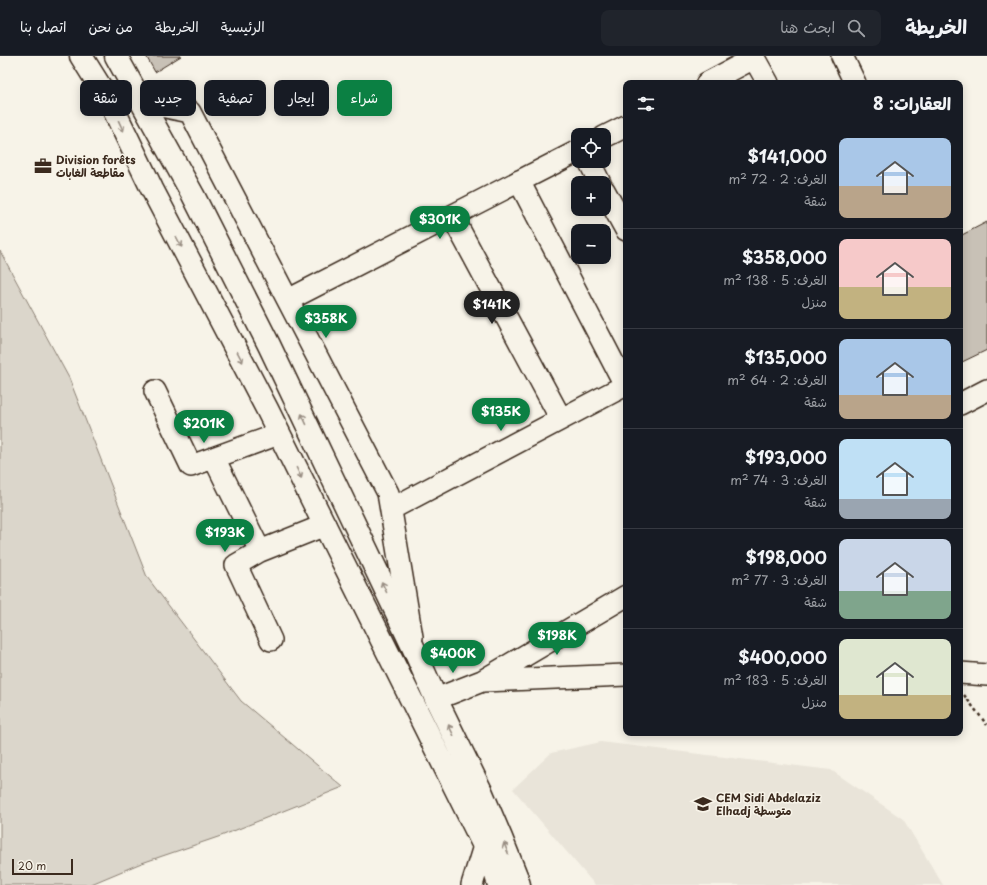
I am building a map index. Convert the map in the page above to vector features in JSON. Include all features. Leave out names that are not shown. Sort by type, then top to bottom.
[{"type":"main road","points":[[81,56],[111,104],[152,189],[267,409],[492,862],[515,883]]},
{"type":"main road","points":[[116,56],[140,100]]},
{"type":"main road","points":[[149,116],[193,195],[269,345],[481,791],[501,838],[515,883]]},
{"type":"street","points":[[842,56],[854,80]]},
{"type":"street","points":[[713,80],[757,57],[767,80]]},
{"type":"street","points":[[192,116],[388,493],[414,649]]},
{"type":"street","points":[[611,134],[623,128]]},
{"type":"street","points":[[288,300],[571,155]]},
{"type":"street","points":[[519,181],[623,379]]},
{"type":"street","points":[[611,203],[623,225]]},
{"type":"street","points":[[452,216],[561,419]]},
{"type":"street","points":[[391,509],[623,387]]},
{"type":"street","points":[[963,402],[987,390]]},
{"type":"street","points":[[155,391],[192,466],[279,434]]},
{"type":"street","points":[[214,458],[260,551]]},
{"type":"street","points":[[271,640],[236,565],[260,551],[324,525]]},
{"type":"street","points":[[436,698],[482,681],[623,598]]},
{"type":"street","points":[[963,673],[987,675]]},
{"type":"street","points":[[482,681],[623,675]]},
{"type":"street","points":[[472,885],[484,846]]},
{"type":"path","points":[[963,694],[987,725]]},
{"type":"shaded area","points":[[0,251],[69,378],[147,577],[241,701],[343,787],[221,836],[139,864],[89,885],[0,885]]},
{"type":"shaded area","name":"CEM Sidi Abdelaziz Elhadj متوسطة","points":[[601,742],[831,770],[903,819],[943,885],[595,885],[513,789],[551,753]]},
{"type":"building","points":[[146,56],[181,56],[155,72]]},
{"type":"building","points":[[987,222],[987,350],[963,362],[963,234]]},
{"type":"place","name":"Division forêts مقاطعة الغابات","points":[[43,166]]},
{"type":"place","name":"CEM Sidi Abdelaziz Elhadj متوسطة","points":[[703,804]]}]
